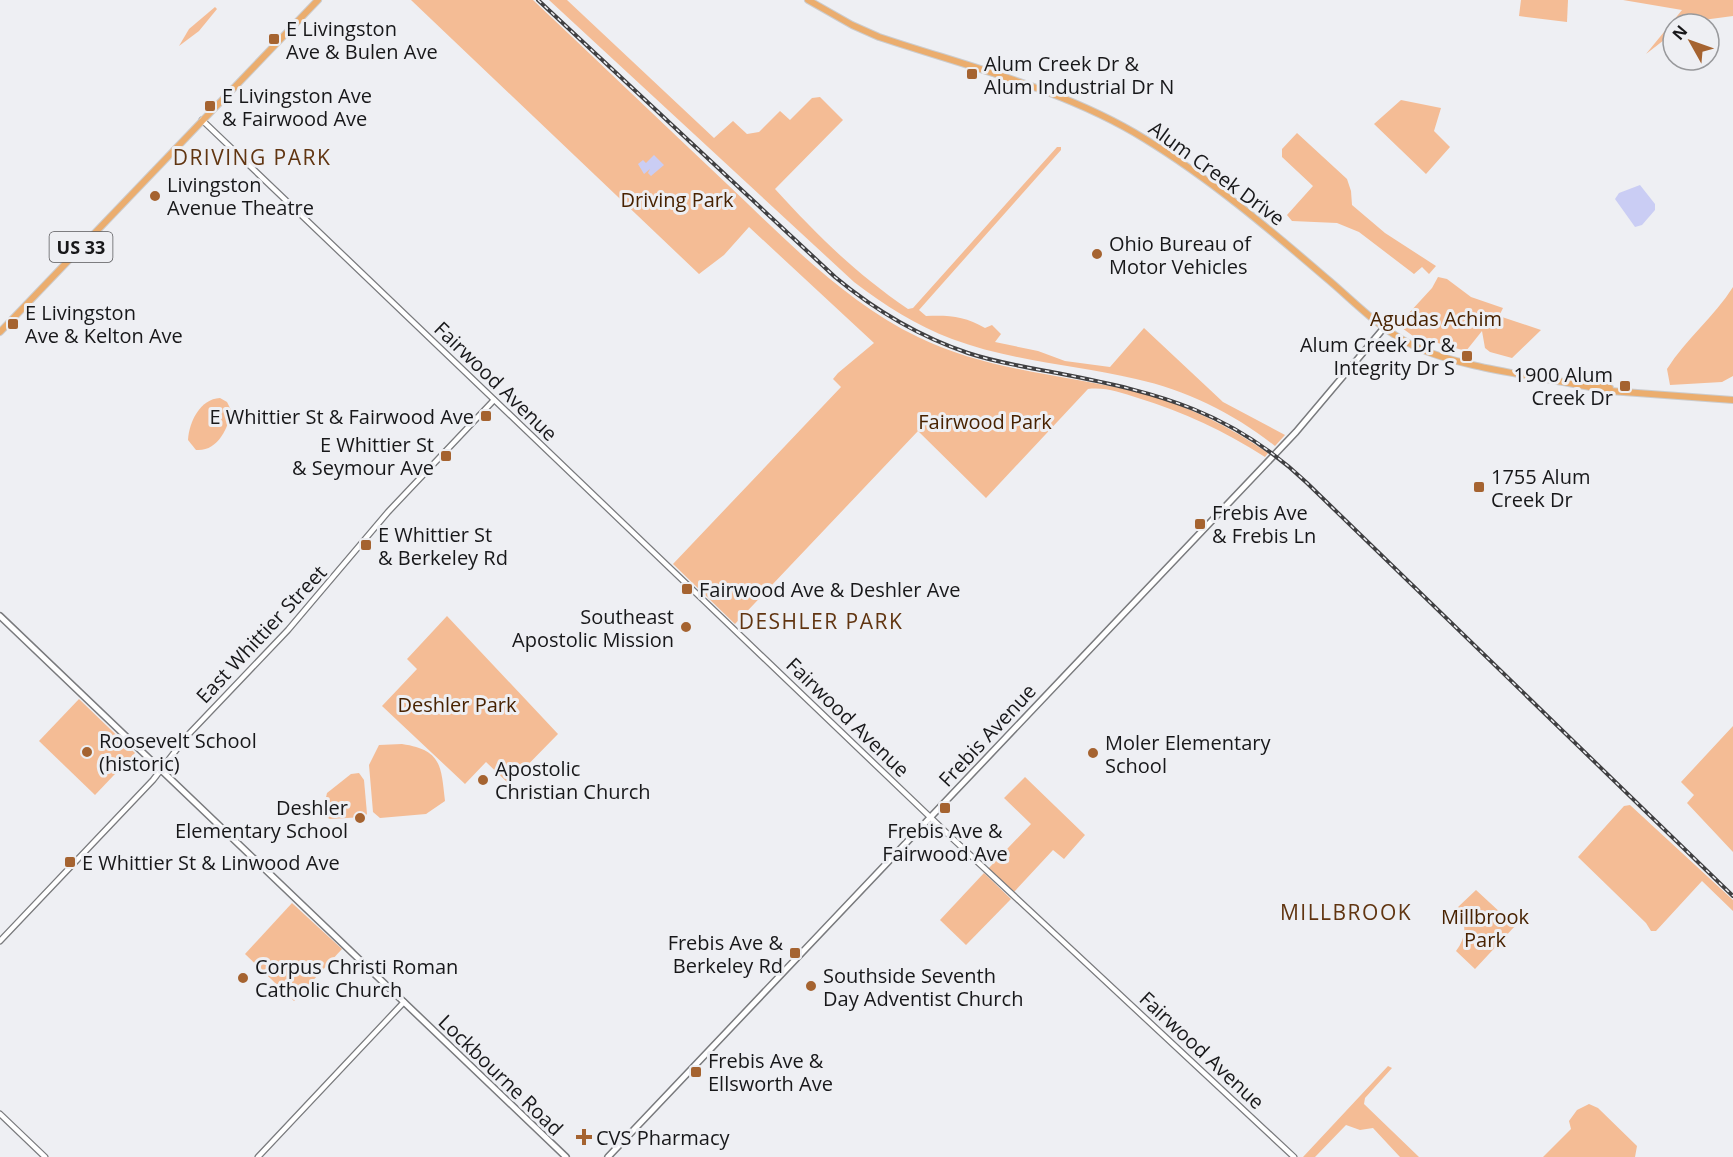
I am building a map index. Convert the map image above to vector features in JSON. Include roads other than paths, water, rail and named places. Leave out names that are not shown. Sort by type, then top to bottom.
[{"type":"main road","name":"US 33","points":[[0,332],[318,0]]},
{"type":"main road","name":"Alum Creek Drive","points":[[808,0],[852,25],[879,37],[1059,97],[1115,122],[1172,156],[1241,208],[1327,278],[1383,329],[1417,347],[1449,359],[1590,387],[1608,393],[1610,391],[1733,400]]},
{"type":"main road","name":"Frebis Avenue","points":[[608,1157],[1296,432],[1383,329]]},
{"type":"main road","name":"Lockbourne Road","points":[[0,616],[566,1157]]},
{"type":"street","name":"Fairwood Avenue","points":[[202,120],[930,818],[1294,1157]]},
{"type":"street","name":"East Whittier Street","points":[[0,941],[161,770],[187,736],[288,630],[388,512],[494,400]]},
{"type":"street","points":[[258,1157],[404,1002]]},
{"type":"street","points":[[0,1114],[45,1157]]},
{"type":"water","points":[[654,155],[664,165],[651,176],[648,173],[650,169],[644,174],[638,164],[643,160],[646,163]]},
{"type":"water","points":[[1640,185],[1655,204],[1655,210],[1642,225],[1635,227],[1615,199],[1619,193]]},
{"type":"railway","points":[[538,0],[835,277],[882,312],[932,339],[968,353],[1131,389],[1193,409],[1222,422],[1279,459],[1307,483],[1733,896]]},
{"type":"place","name":"E Livingston Ave & Bulen Ave","points":[[274,39]]},
{"type":"place","name":"Alum Creek Dr & Alum Industrial Dr N","points":[[972,74]]},
{"type":"place","name":"E Livingston Ave & Fairwood Ave","points":[[210,106]]},
{"type":"place","name":"Livingston Avenue Theatre","points":[[155,196]]},
{"type":"place","name":"Ohio Bureau of Motor Vehicles","points":[[1097,254]]},
{"type":"place","name":"E Livingston Ave & Kelton Ave","points":[[13,324]]},
{"type":"place","name":"Alum Creek Dr & Integrity Dr S","points":[[1467,356]]},
{"type":"place","name":"1900 Alum Creek Dr","points":[[1625,386]]},
{"type":"place","name":"E Whittier St & Fairwood Ave","points":[[486,416]]},
{"type":"place","name":"E Whittier St & Seymour Ave","points":[[446,456]]},
{"type":"place","name":"1755 Alum Creek Dr","points":[[1479,487]]},
{"type":"place","name":"Frebis Ave & Frebis Ln","points":[[1200,524]]},
{"type":"place","name":"E Whittier St & Berkeley Rd","points":[[366,545]]},
{"type":"place","name":"Fairwood Ave & Deshler Ave","points":[[687,589]]},
{"type":"place","name":"Southeast Apostolic Mission","points":[[686,627]]},
{"type":"place","name":"Roosevelt School (historic)","points":[[87,752]]},
{"type":"place","name":"Moler Elementary School","points":[[1093,753]]},
{"type":"place","name":"Apostolic Christian Church","points":[[483,780]]},
{"type":"place","name":"Frebis Ave & Fairwood Ave","points":[[945,808]]},
{"type":"place","name":"Deshler Elementary School","points":[[360,818]]},
{"type":"place","name":"E Whittier St & Linwood Ave","points":[[70,862]]},
{"type":"place","name":"Frebis Ave & Berkeley Rd","points":[[795,953]]},
{"type":"place","name":"Corpus Christi Roman Catholic Church","points":[[243,978]]},
{"type":"place","name":"Southside Seventh Day Adventist Church","points":[[811,986]]},
{"type":"place","name":"Frebis Ave & Ellsworth Ave","points":[[696,1072]]},
{"type":"place","name":"CVS Pharmacy","points":[[584,1137]]},
{"type":"district","name":"DRIVING PARK","points":[[252,157]]},
{"type":"district","name":"DESHLER PARK","points":[[821,621]]},
{"type":"district","name":"MILLBROOK","points":[[1346,912]]},
{"type":"park label","name":"Driving Park","points":[[677,199]]},
{"type":"park label","name":"Agudas Achim","points":[[1436,318]]},
{"type":"park label","name":"Fairwood Park","points":[[985,421]]},
{"type":"park label","name":"Deshler Park","points":[[457,704]]},
{"type":"park label","name":"Millbrook Park","points":[[1485,928]]}]
